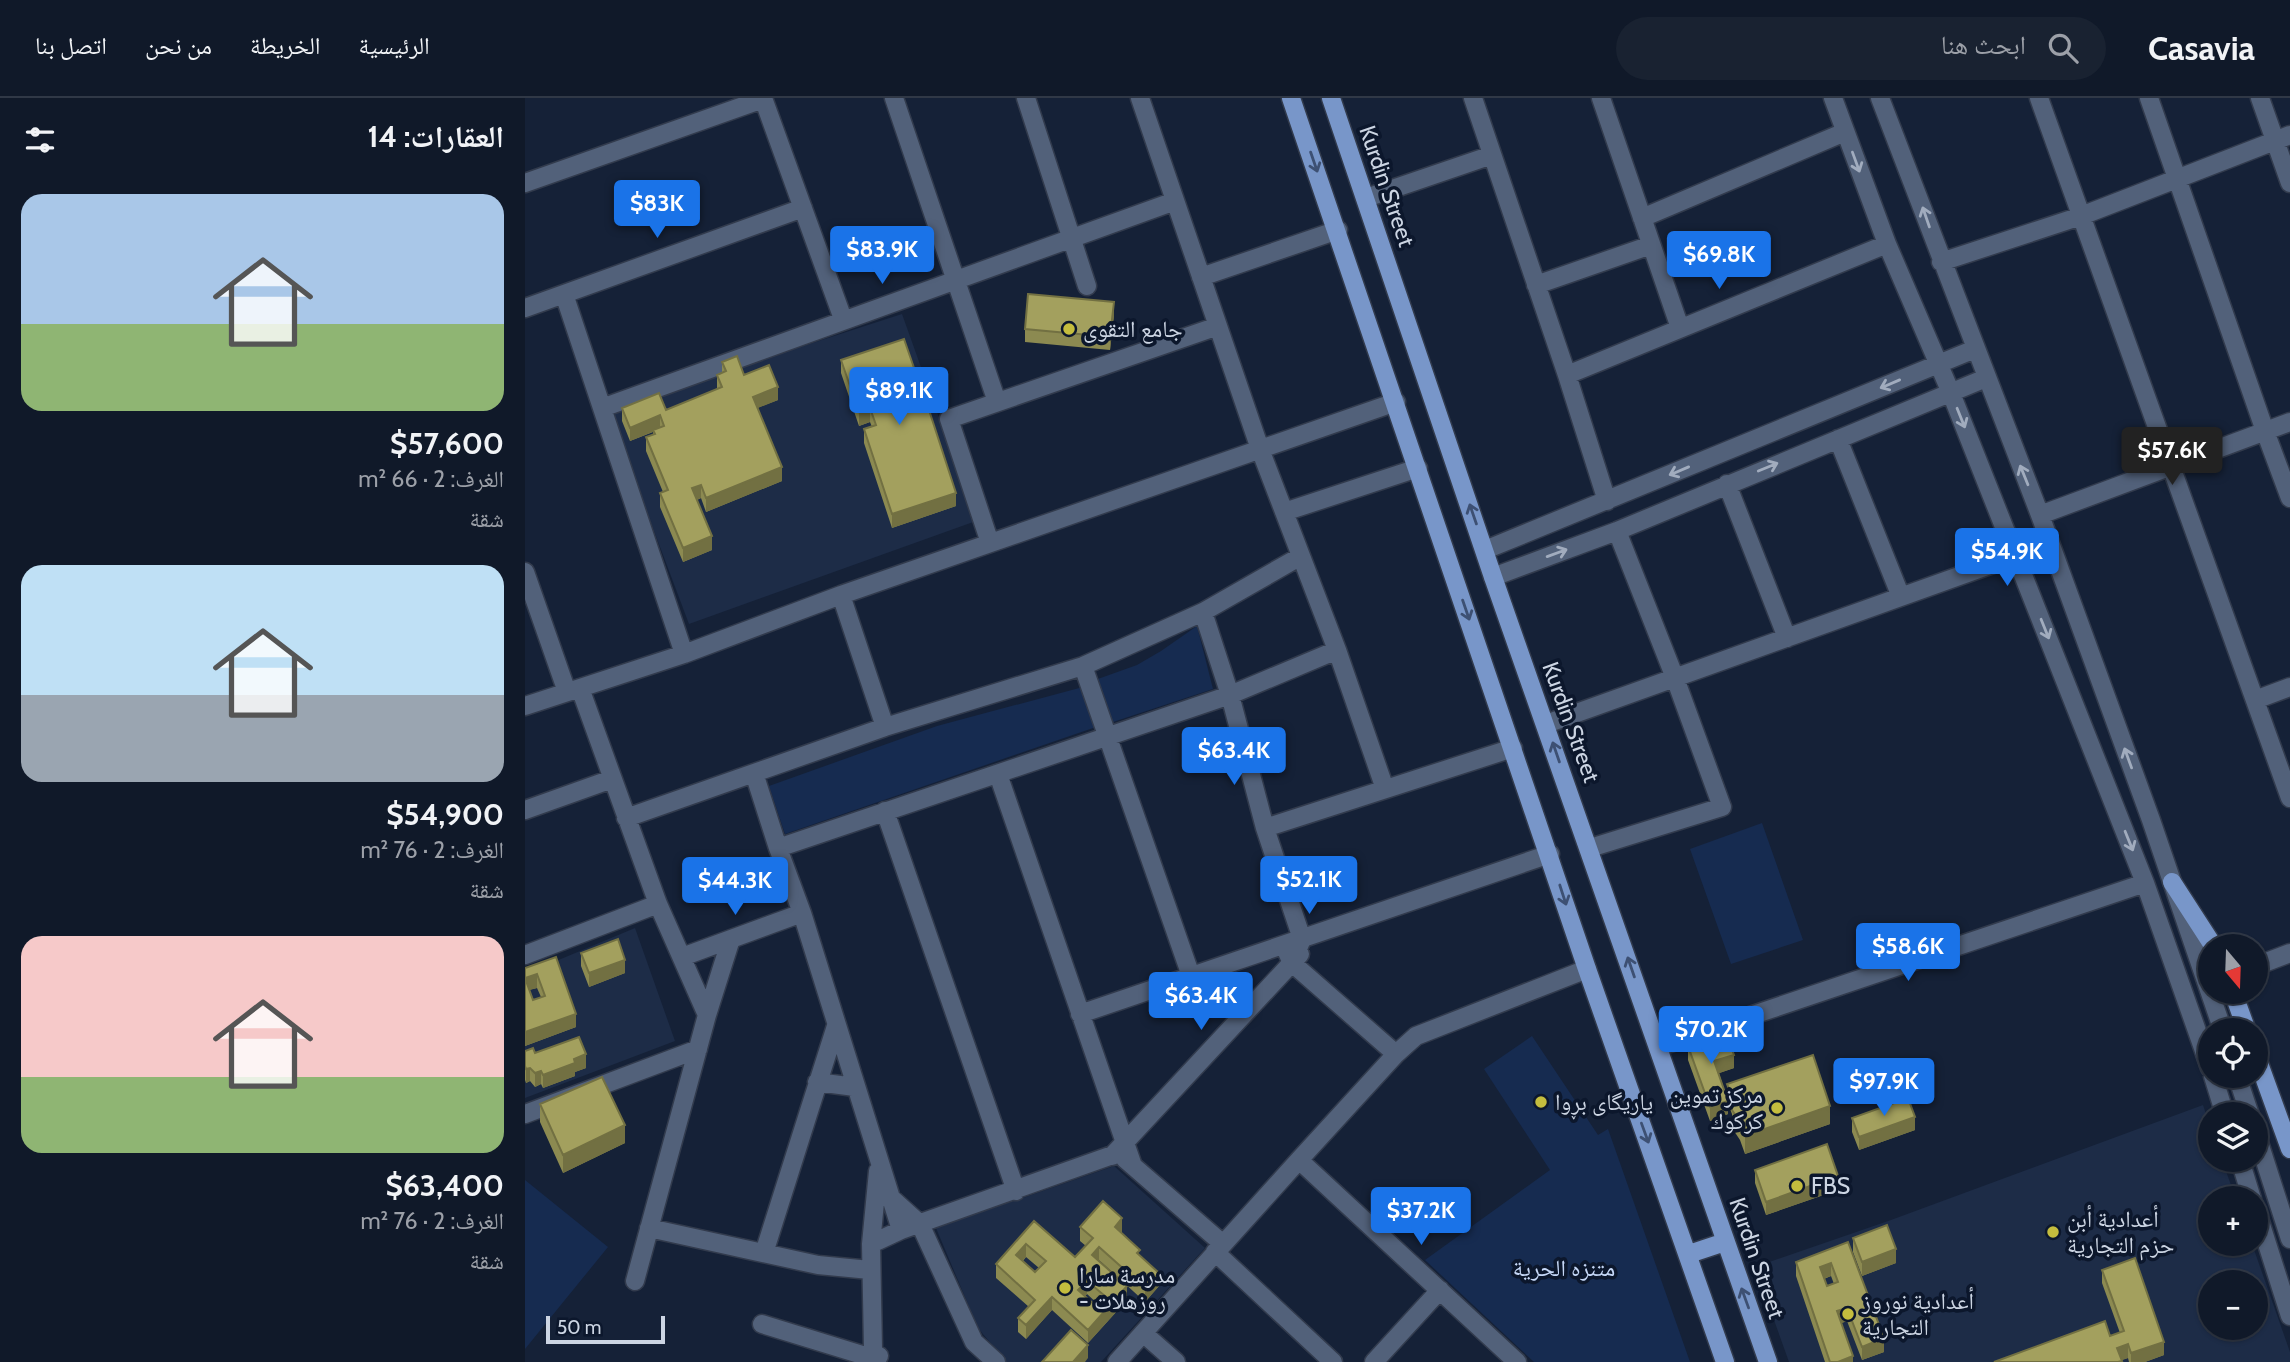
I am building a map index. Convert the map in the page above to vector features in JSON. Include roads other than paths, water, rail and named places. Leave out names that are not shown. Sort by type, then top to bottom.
[{"type":"main road","points":[[1291,98],[1587,969],[1725,1362]]},
{"type":"main road","name":"Kurdin Street","points":[[1331,98],[1493,577],[1768,1362]]},
{"type":"main road","points":[[2172,882],[2206,934]]},
{"type":"main road","points":[[2268,1088],[2290,1149]]},
{"type":"main road","points":[[1689,1254],[1725,1242]]},
{"type":"street","points":[[525,183],[763,98],[843,319]]},
{"type":"street","points":[[894,98],[997,402]]},
{"type":"street","points":[[1026,98],[1087,286]]},
{"type":"street","points":[[1140,98],[1260,449],[1337,650],[1385,789]]},
{"type":"street","points":[[1473,98],[1607,501]]},
{"type":"street","points":[[1833,98],[1887,244],[1951,393],[2145,883],[2198,1034]]},
{"type":"street","points":[[1880,98],[2040,515],[2219,1018]]},
{"type":"street","points":[[2039,98],[2290,798]]},
{"type":"street","points":[[2149,98],[2290,498]]},
{"type":"street","points":[[2260,98],[2283,138],[2290,183]]},
{"type":"street","points":[[1606,100],[1642,218],[1680,328]]},
{"type":"street","points":[[1642,218],[1794,156],[1845,132]]},
{"type":"street","points":[[1941,262],[2081,216],[2283,138]]},
{"type":"street","points":[[1366,198],[1492,155]]},
{"type":"street","points":[[602,408],[1175,201]]},
{"type":"street","points":[[525,308],[803,208]]},
{"type":"street","points":[[1201,278],[1338,230]]},
{"type":"street","points":[[1567,375],[1887,244]]},
{"type":"street","points":[[1536,285],[1651,245]]},
{"type":"street","points":[[564,294],[684,654]]},
{"type":"street","points":[[991,543],[949,419],[1218,326]]},
{"type":"street","points":[[1485,550],[1975,349]]},
{"type":"street","points":[[1493,577],[1617,531],[1986,378]]},
{"type":"street","points":[[525,706],[684,654],[841,595],[1396,402]]},
{"type":"street","points":[[2040,515],[2290,422]]},
{"type":"street","points":[[1838,439],[1901,597]]},
{"type":"street","points":[[1285,512],[1418,468]]},
{"type":"street","points":[[1727,484],[1787,638]]},
{"type":"street","points":[[1590,848],[1722,807],[1617,531]]},
{"type":"street","points":[[626,818],[885,727],[1083,666],[1203,612],[1301,556]]},
{"type":"street","points":[[1546,724],[2015,556]]},
{"type":"street","points":[[525,573],[612,779],[658,904],[708,1015]]},
{"type":"street","points":[[841,595],[885,727]]},
{"type":"street","points":[[871,1244],[901,1230],[1123,1153],[1292,963],[1302,939],[1265,828],[1230,695],[1203,612]]},
{"type":"street","points":[[778,848],[1230,695],[1337,650]]},
{"type":"street","points":[[1083,666],[1191,976]]},
{"type":"street","points":[[2255,700],[2290,687]]},
{"type":"street","points":[[1265,828],[1513,748]]},
{"type":"street","points":[[754,773],[802,913],[901,1230]]},
{"type":"street","points":[[998,774],[1080,1014],[1123,1153],[1333,1362]]},
{"type":"street","points":[[525,810],[612,779]]},
{"type":"street","points":[[885,811],[1016,1191]]},
{"type":"street","points":[[1080,1014],[1550,854]]},
{"type":"street","points":[[1658,1047],[2145,883]]},
{"type":"street","points":[[525,955],[658,904]]},
{"type":"street","points":[[682,957],[802,913]]},
{"type":"street","points":[[635,1281],[731,939]]},
{"type":"street","points":[[1292,963],[1302,939]]},
{"type":"street","points":[[2268,961],[2290,953]]},
{"type":"street","points":[[1292,963],[1396,1054]]},
{"type":"street","points":[[1117,1362],[1396,1054],[1416,1036],[1587,969]]},
{"type":"street","points":[[764,1253],[836,1027]]},
{"type":"street","points":[[525,1114],[698,1049]]},
{"type":"street","points":[[817,1082],[855,1087]]},
{"type":"street","points":[[1299,1160],[1517,1362]]},
{"type":"street","points":[[762,1324],[876,1357],[870,1270],[879,1161]]},
{"type":"street","points":[[2268,1170],[2290,1239]]},
{"type":"street","points":[[890,1196],[920,1224],[974,1342],[996,1362]]},
{"type":"street","points":[[649,1228],[818,1265],[870,1270]]},
{"type":"street","points":[[2268,1247],[2290,1316]]},
{"type":"street","points":[[1374,1362],[1440,1290]]},
{"type":"street","points":[[1143,1333],[1175,1362]]},
{"type":"place","name":"جامع التقوى","points":[[1069,329]]},
{"type":"place","name":"یاریگای بڕوا","points":[[1541,1102]]},
{"type":"place","name":"مركز تموين كركوك","points":[[1777,1108]]},
{"type":"place","name":"FBS","points":[[1797,1186]]},
{"type":"place","name":"أعدادية أبن حزم التجارية","points":[[2053,1232]]},
{"type":"place","name":"مدرسة سارا - روزهلات","points":[[1065,1288]]},
{"type":"place","name":"أعدادية نوروز التجارية","points":[[1848,1314]]},
{"type":"park label","name":"متنزه الحرية","points":[[1564,1268]]}]
